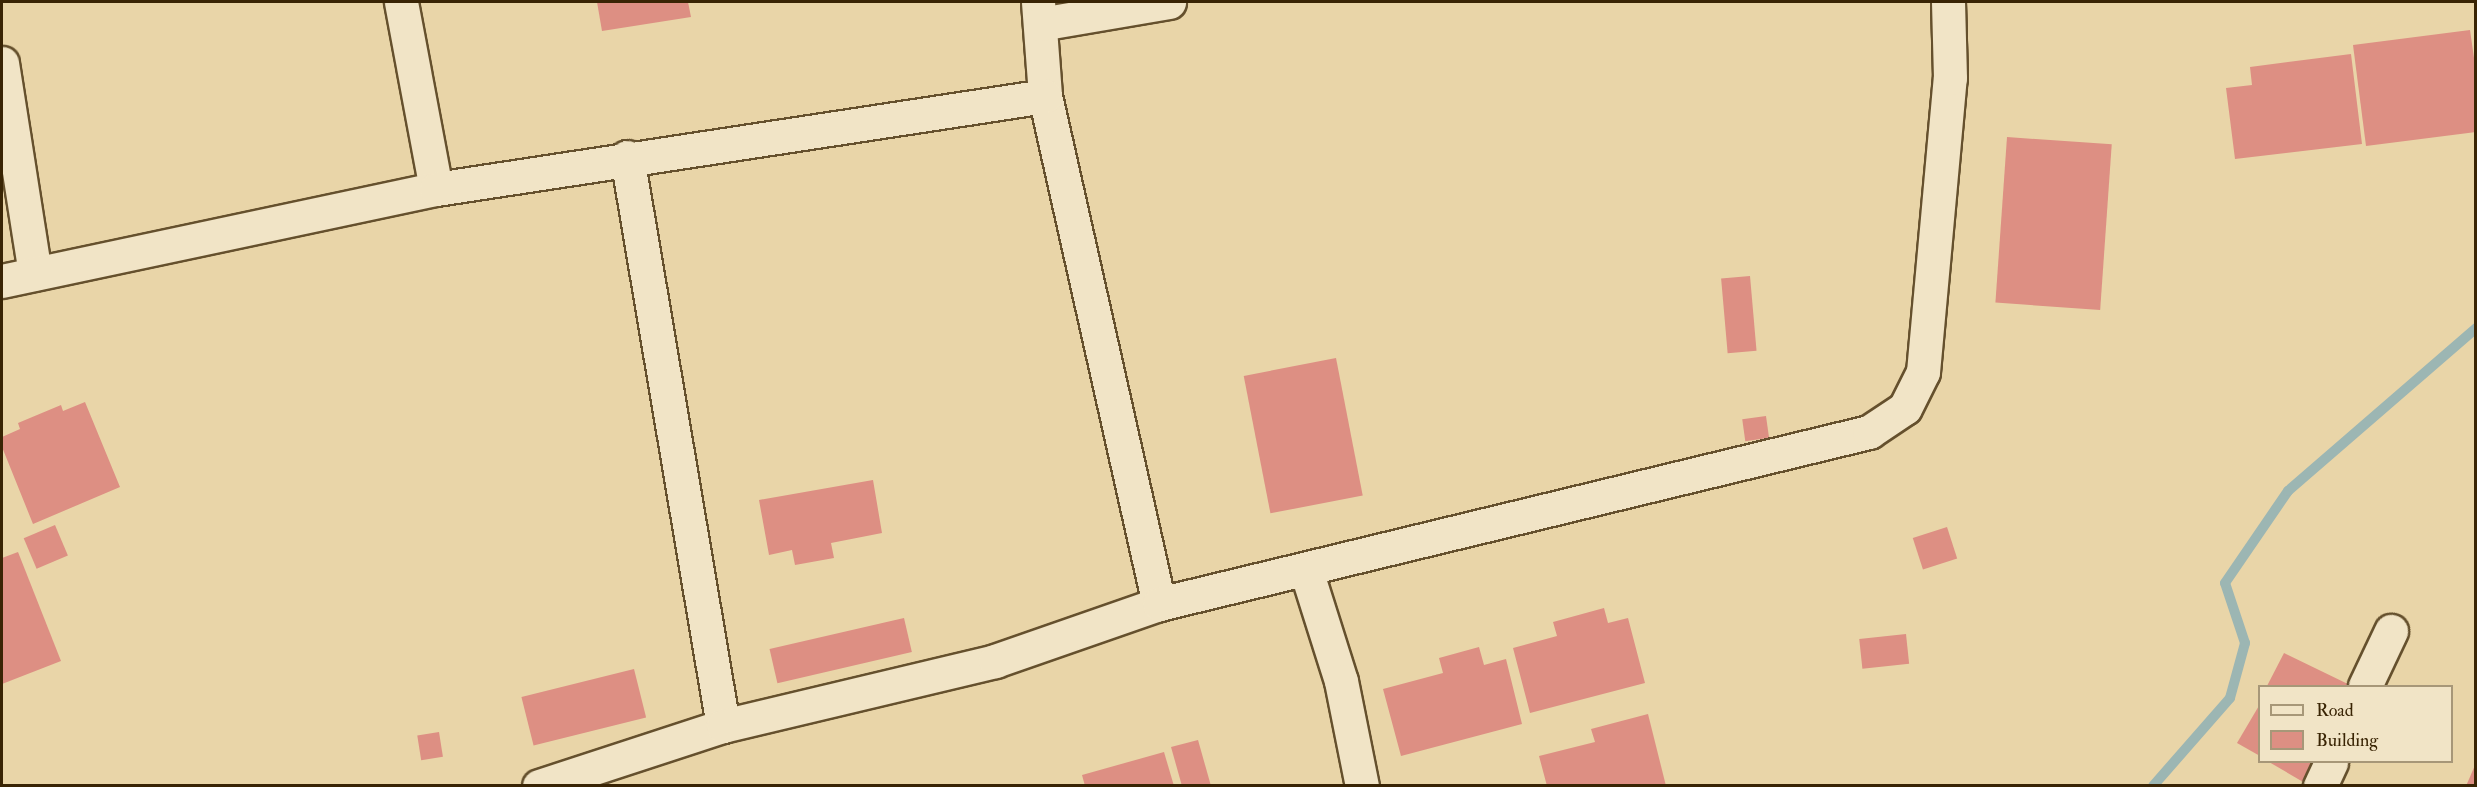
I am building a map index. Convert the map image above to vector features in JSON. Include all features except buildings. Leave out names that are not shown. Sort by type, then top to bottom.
[{"type":"street","points":[[401,2],[436,189]]},
{"type":"street","points":[[1159,604],[1045,96],[1039,13],[1169,2]]},
{"type":"street","points":[[539,786],[723,726],[995,661],[1159,604],[1869,432],[1905,408],[1923,372],[1950,78],[1948,2]]},
{"type":"street","points":[[2,63],[35,273]]},
{"type":"street","points":[[2,281],[436,189],[627,157],[1045,96]]},
{"type":"street","points":[[627,157],[723,726]]},
{"type":"street","points":[[1306,570],[1341,681],[1362,786]]},
{"type":"street","points":[[2366,685],[2391,631]]},
{"type":"street","points":[[2320,786],[2331,763]]},
{"type":"waterway","points":[[2153,786],[2230,698],[2245,643],[2225,583],[2288,491],[2476,328]]}]
